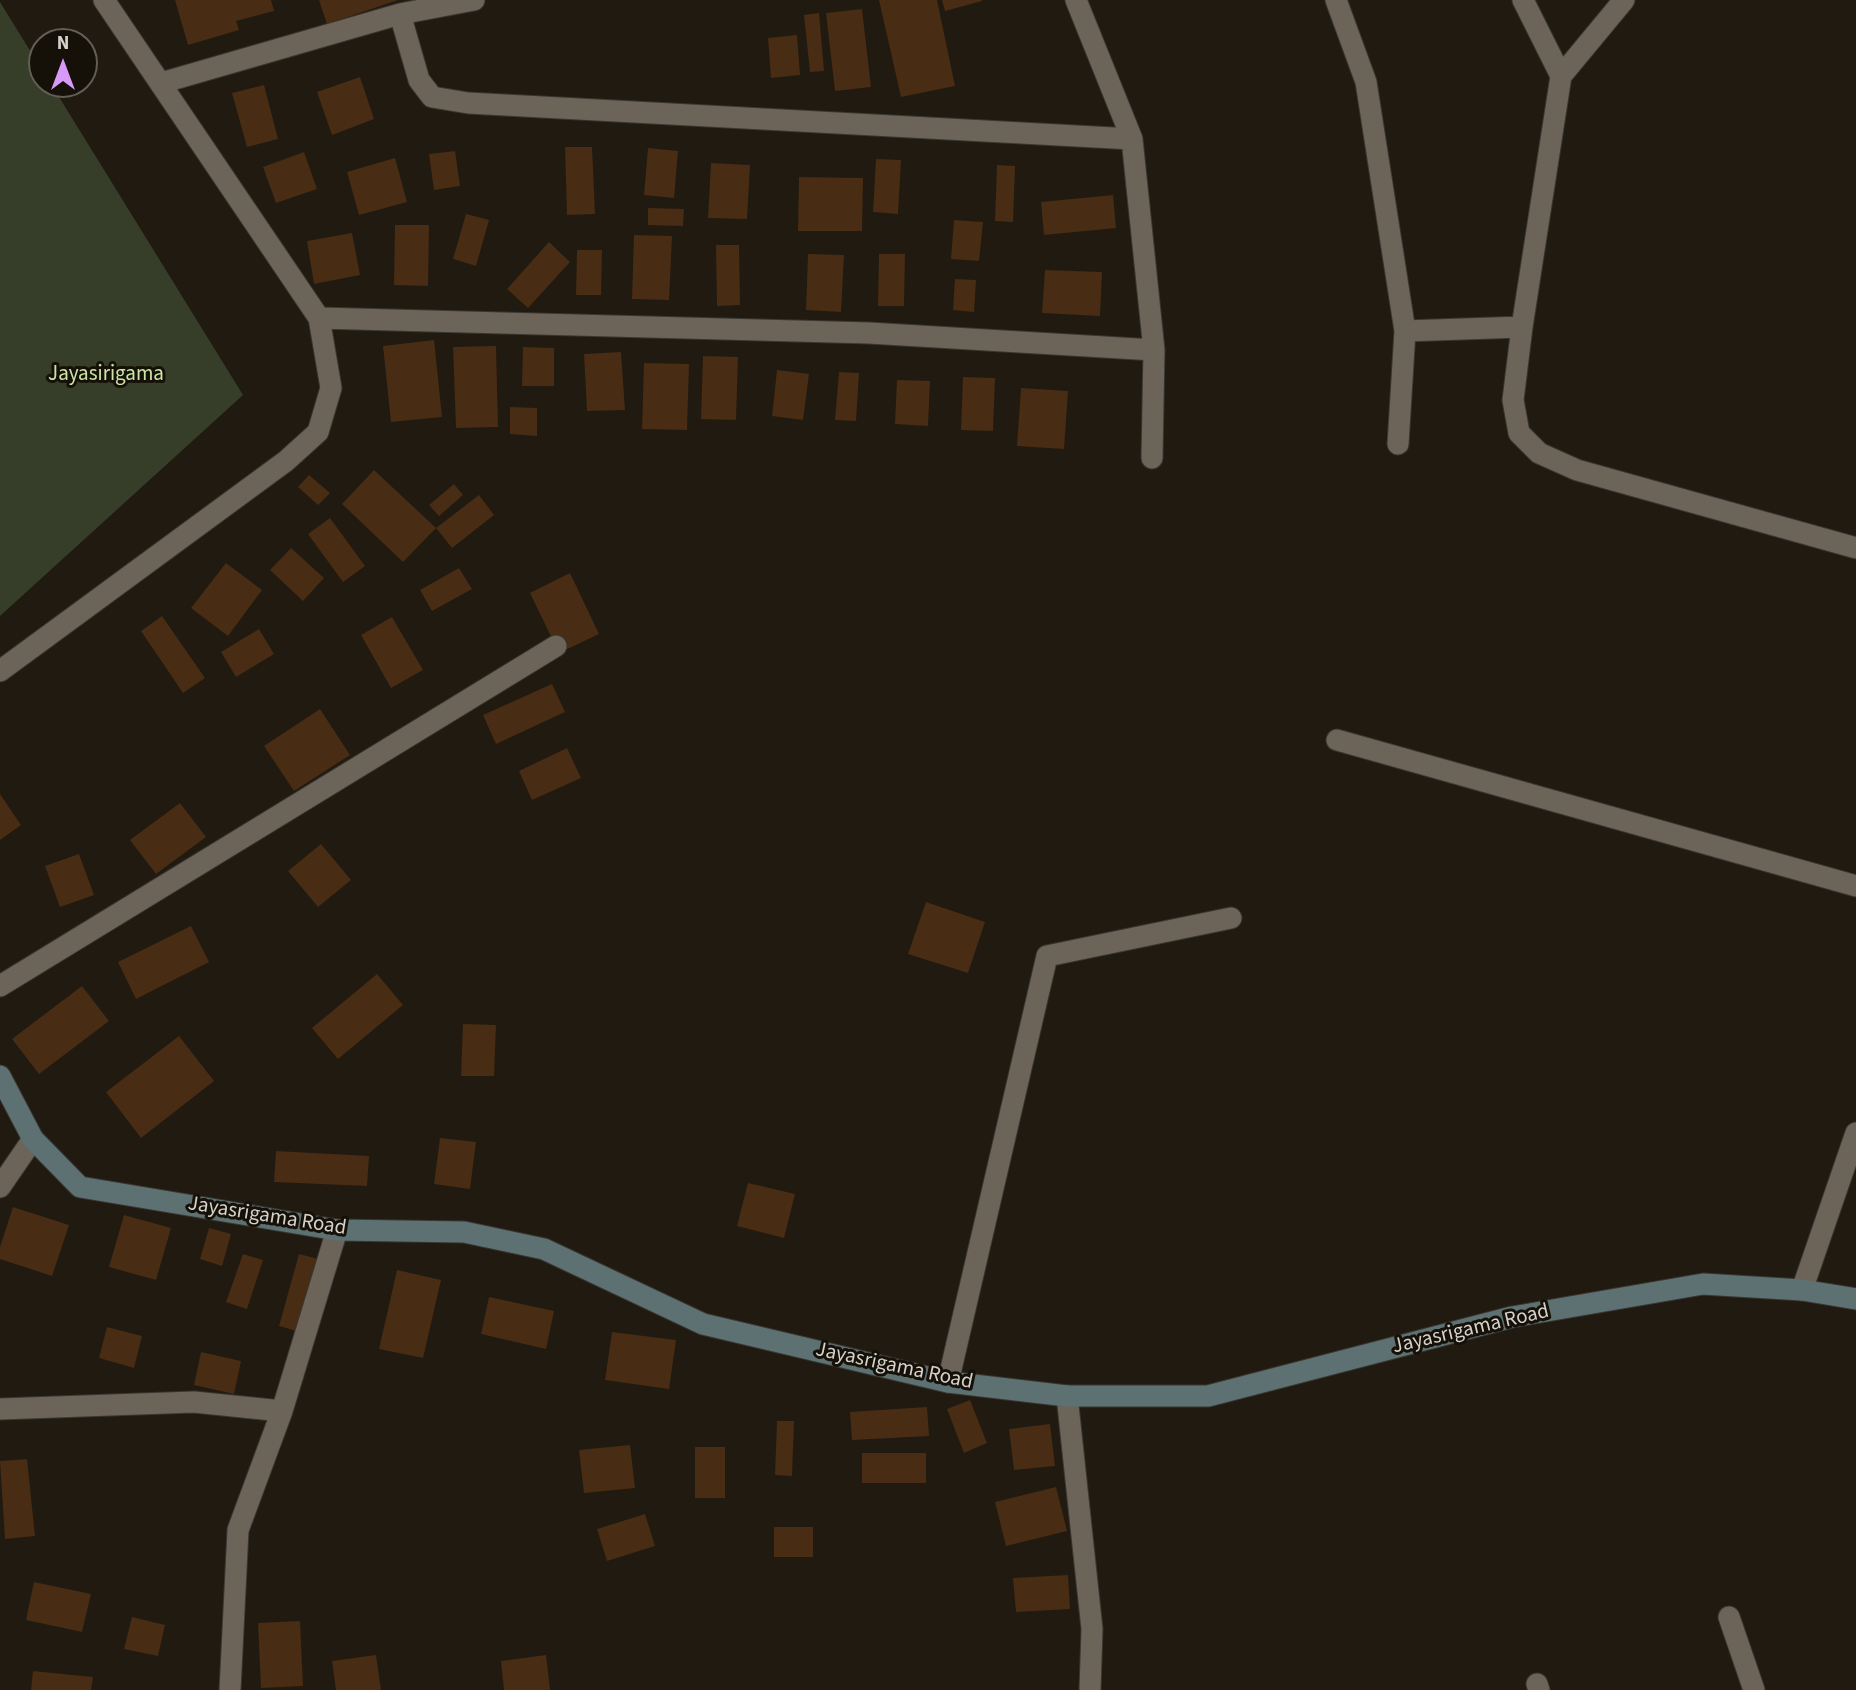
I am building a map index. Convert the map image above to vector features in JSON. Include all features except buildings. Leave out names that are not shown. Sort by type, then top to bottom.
[{"type":"street","points":[[0,671],[286,461],[318,432],[331,388],[319,318],[104,0]]},
{"type":"street","points":[[160,83],[400,13],[474,0]]},
{"type":"street","points":[[1076,0],[1132,139],[1154,349],[1152,458]]},
{"type":"street","points":[[1336,0],[1366,82],[1405,331],[1398,444]]},
{"type":"street","points":[[1523,0],[1561,76]]},
{"type":"street","points":[[1625,0],[1561,76],[1513,401],[1519,433],[1539,453],[1577,470],[1856,548]]},
{"type":"street","points":[[400,13],[419,80],[432,97],[468,103],[1132,139]]},
{"type":"street","points":[[319,318],[869,333],[1154,349]]},
{"type":"street","points":[[1405,331],[1522,327]]},
{"type":"street","points":[[0,986],[556,646]]},
{"type":"street","points":[[1337,740],[1856,886]]},
{"type":"street","points":[[948,1382],[1047,956],[1231,918]]},
{"type":"street","name":"Jayasrigama Road","points":[[0,1076],[33,1139],[80,1187],[337,1230],[464,1232],[544,1249],[703,1324],[948,1382],[1067,1396],[1208,1396],[1512,1317],[1703,1284],[1802,1290],[1856,1299]]},
{"type":"street","points":[[1802,1290],[1856,1133]]},
{"type":"street","points":[[0,1187],[33,1139]]},
{"type":"street","points":[[230,1690],[238,1530],[282,1411],[337,1230]]},
{"type":"street","points":[[1067,1396],[1092,1629],[1090,1690]]},
{"type":"street","points":[[0,1409],[194,1402],[282,1411]]},
{"type":"street","points":[[1729,1617],[1754,1690]]},
{"type":"green space","name":"Jayasirigama","points":[[0,2],[28,47],[28,98],[60,98],[243,395],[0,616]]}]
